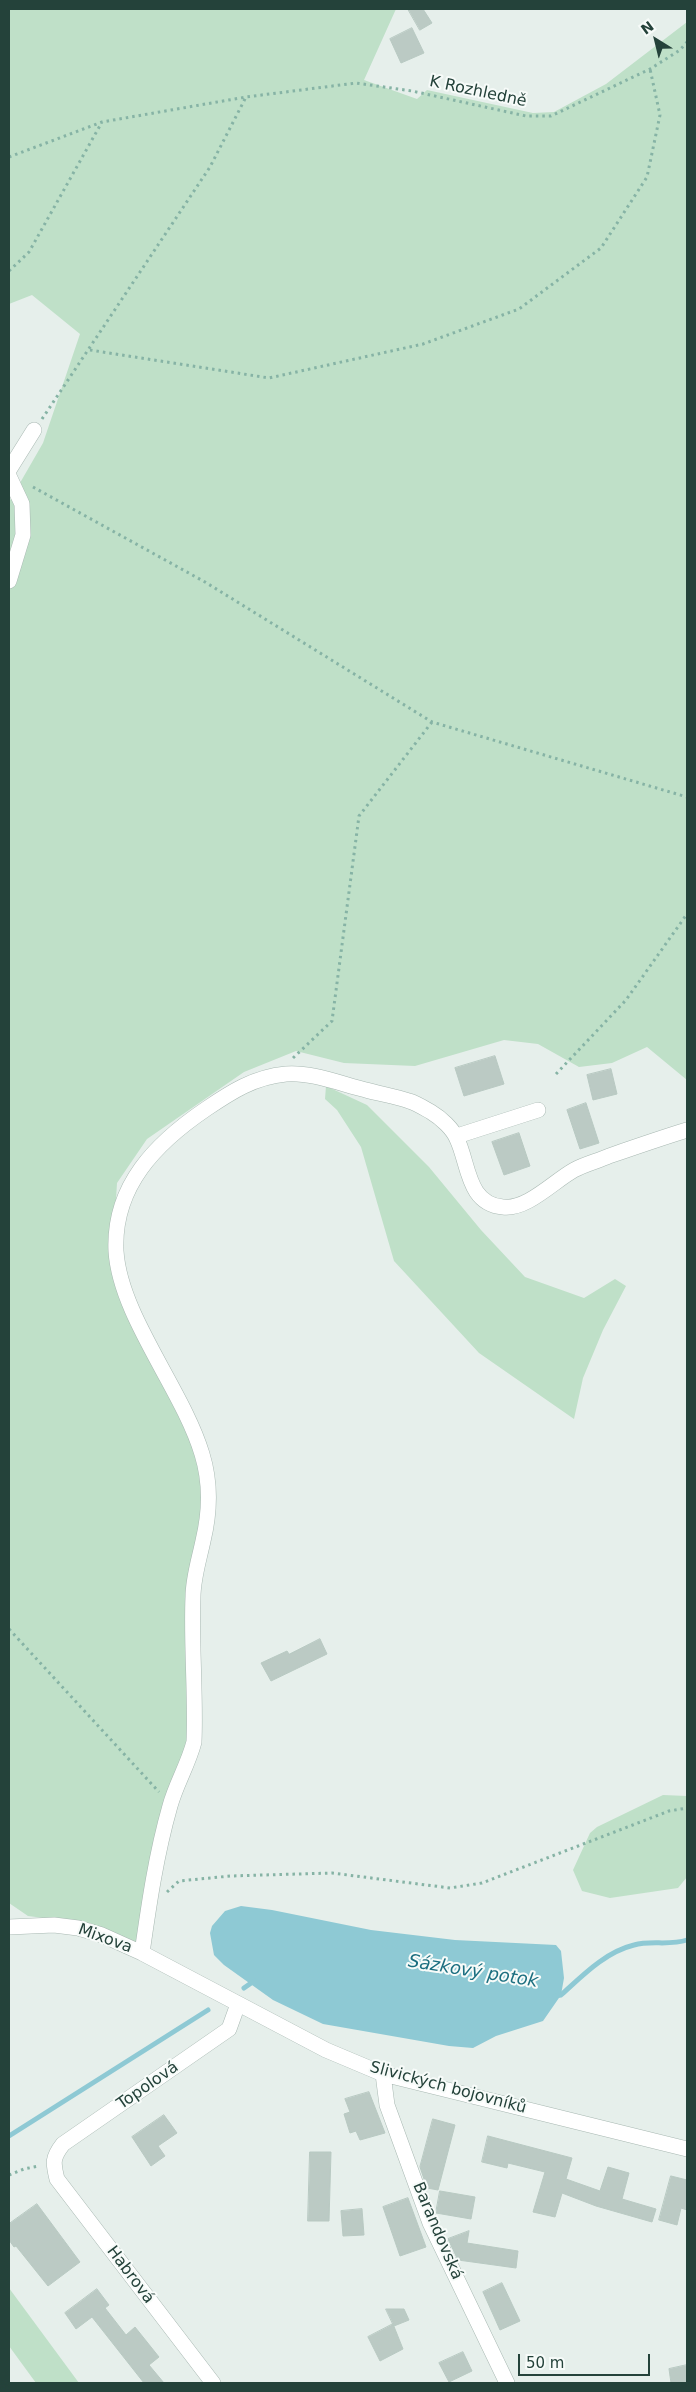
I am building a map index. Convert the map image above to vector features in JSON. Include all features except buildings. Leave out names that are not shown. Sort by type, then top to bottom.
[{"type":"street","points":[[9,470],[34,430]]},
{"type":"street","points":[[9,476],[22,504],[23,535],[9,581]]},
{"type":"street","points":[[142,1953],[154,1872],[170,1804],[189,1761],[194,1742],[192,1594],[207,1522],[209,1498],[208,1475],[195,1433],[134,1312],[119,1271],[116,1250],[117,1228],[124,1202],[136,1174],[154,1150],[190,1120],[235,1090],[262,1077],[290,1074],[319,1078],[410,1101],[439,1116],[457,1136],[471,1183],[478,1195],[489,1204],[505,1208],[523,1203],[538,1195],[553,1182],[578,1168],[687,1130]]},
{"type":"street","points":[[457,1136],[538,1110]]},
{"type":"street","name":"Mixova","points":[[9,1928],[54,1925],[78,1928],[102,1935],[142,1953]]},
{"type":"street","name":"Slivických bojovníků","points":[[142,1953],[326,2050],[383,2074],[687,2148]]},
{"type":"street","name":"Topolová","points":[[54,2164],[55,2154],[63,2144],[229,2029],[238,2004]]},
{"type":"street","name":"Barandovská","points":[[383,2074],[387,2105],[430,2223],[507,2383]]},
{"type":"street","name":"Habrová","points":[[54,2164],[57,2179],[213,2383]]},
{"type":"path","name":"K Rozhledně","points":[[9,157],[102,122],[246,97],[356,83],[412,91],[526,116],[551,116],[650,69],[680,50],[687,42]]},
{"type":"path","points":[[90,350],[269,378],[423,344],[518,309],[601,248],[647,177],[660,115],[650,69]]},
{"type":"path","points":[[34,430],[90,350],[210,167],[246,97]]},
{"type":"path","points":[[9,271],[29,252],[102,122]]},
{"type":"path","points":[[26,483],[205,582],[432,722],[687,797]]},
{"type":"path","points":[[287,1064],[332,1021],[360,816],[432,722]]},
{"type":"path","points":[[556,1074],[626,1000],[687,914]]},
{"type":"path","points":[[9,1629],[170,1804]]},
{"type":"path","points":[[148,1910],[179,1881],[230,1876],[332,1873],[450,1888],[482,1883],[669,1811],[687,1808]]},
{"type":"path","points":[[9,2175],[24,2168],[54,2164]]},
{"type":"green space","points":[[9,9],[396,9],[364,80],[417,99],[427,90],[533,113],[554,112],[606,84],[687,22],[687,1080],[647,1047],[612,1063],[579,1067],[538,1044],[504,1040],[415,1066],[344,1063],[296,1051],[244,1072],[147,1139],[117,1183],[112,1264],[194,1436],[207,1514],[190,1585],[192,1745],[136,1946],[76,1922],[28,1916],[9,1903],[9,502],[43,443],[80,334],[32,295],[9,304]]},
{"type":"green space","points":[[326,1086],[367,1105],[429,1167],[481,1230],[525,1277],[584,1298],[615,1279],[626,1286],[603,1330],[583,1378],[574,1419],[479,1353],[394,1261],[361,1147],[337,1110],[325,1099]]},
{"type":"green space","points":[[663,1795],[687,1796],[687,1877],[678,1888],[610,1898],[582,1891],[573,1870],[590,1833],[597,1827]]},
{"type":"green space","points":[[9,2288],[79,2383],[36,2383],[9,2346]]},
{"type":"water","points":[[241,1906],[272,1910],[371,1930],[455,1940],[556,1945],[561,1951],[564,1978],[561,1995],[543,2021],[496,2036],[473,2048],[449,2046],[323,2024],[273,2000],[224,1965],[214,1955],[210,1933],[212,1926],[225,1911]]},
{"type":"waterway","name":"Sázkový potok","points":[[555,1996],[561,1995],[604,1959],[623,1948],[647,1943],[674,1943],[687,1940]]},
{"type":"waterway","name":"Sázkový potok","points":[[244,1988],[254,1981]]},
{"type":"waterway","name":"Sázkový potok","points":[[9,2136],[208,2010]]}]
